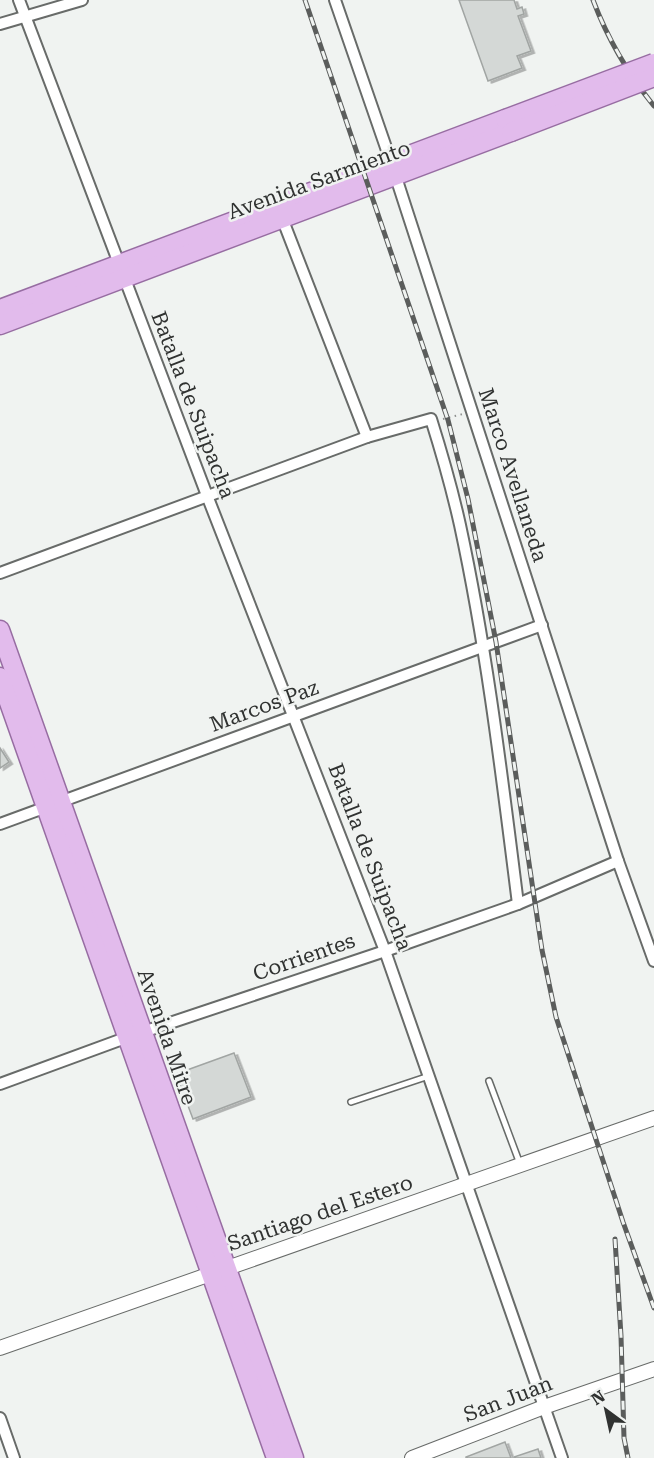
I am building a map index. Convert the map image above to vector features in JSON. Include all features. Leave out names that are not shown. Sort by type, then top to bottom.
[{"type":"main road","name":"Avenida Sarmiento","points":[[0,325],[120,270],[508,125],[654,63]]},
{"type":"main road","name":"Avenida Sarmiento","points":[[508,125],[654,77]]},
{"type":"main road","name":"Avenida Sarmiento","points":[[0,309],[282,218],[392,169]]},
{"type":"main road","name":"Avenida Mitre","points":[[0,630],[55,805],[218,1271],[276,1458]]},
{"type":"main road","name":"Avenida Mitre","points":[[0,677],[55,805]]},
{"type":"main road","name":"Avenida Mitre","points":[[218,1271],[294,1458]]},
{"type":"street","name":"Batalla de Suipacha","points":[[19,0],[120,270],[385,951],[562,1458]]},
{"type":"street","points":[[0,24],[82,0]]},
{"type":"street","name":"Marco Avellaneda","points":[[335,0],[472,411],[618,861],[654,961]]},
{"type":"street","points":[[282,218],[367,437]]},
{"type":"street","points":[[0,573],[208,498],[367,437],[431,419],[460,523],[482,647],[518,904]]},
{"type":"street","name":"Marcos Paz","points":[[0,824],[542,625]]},
{"type":"street","name":"Corrientes","points":[[0,1084],[135,1035],[518,904],[618,861]]},
{"type":"street","name":"Santiago del Estero","points":[[0,1348],[654,1118]]},
{"type":"street","name":"San Juan","points":[[412,1458],[544,1407],[654,1369]]},
{"type":"street","points":[[0,1418],[14,1458]]},
{"type":"lane","points":[[351,1102],[429,1076]]},
{"type":"lane","points":[[489,1081],[521,1165]]},
{"type":"path","points":[[431,419],[448,420],[472,411]]},
{"type":"building","points":[[459,0],[514,0],[517,9],[522,7],[524,14],[518,16],[531,51],[517,56],[522,68],[488,81]]},
{"type":"building","points":[[0,748],[9,762],[0,768]]},
{"type":"building","points":[[234,1053],[251,1097],[193,1119],[176,1074]]},
{"type":"building","points":[[505,1442],[511,1458],[466,1458],[466,1457]]},
{"type":"building","points":[[538,1449],[541,1458],[514,1458],[514,1457]]},
{"type":"railway","points":[[305,0],[448,420],[468,499],[496,642],[542,950],[556,1017],[623,1222],[654,1308]]},
{"type":"railway","points":[[593,0],[619,55],[654,106]]},
{"type":"railway","points":[[615,1239],[624,1438],[628,1458]]}]
